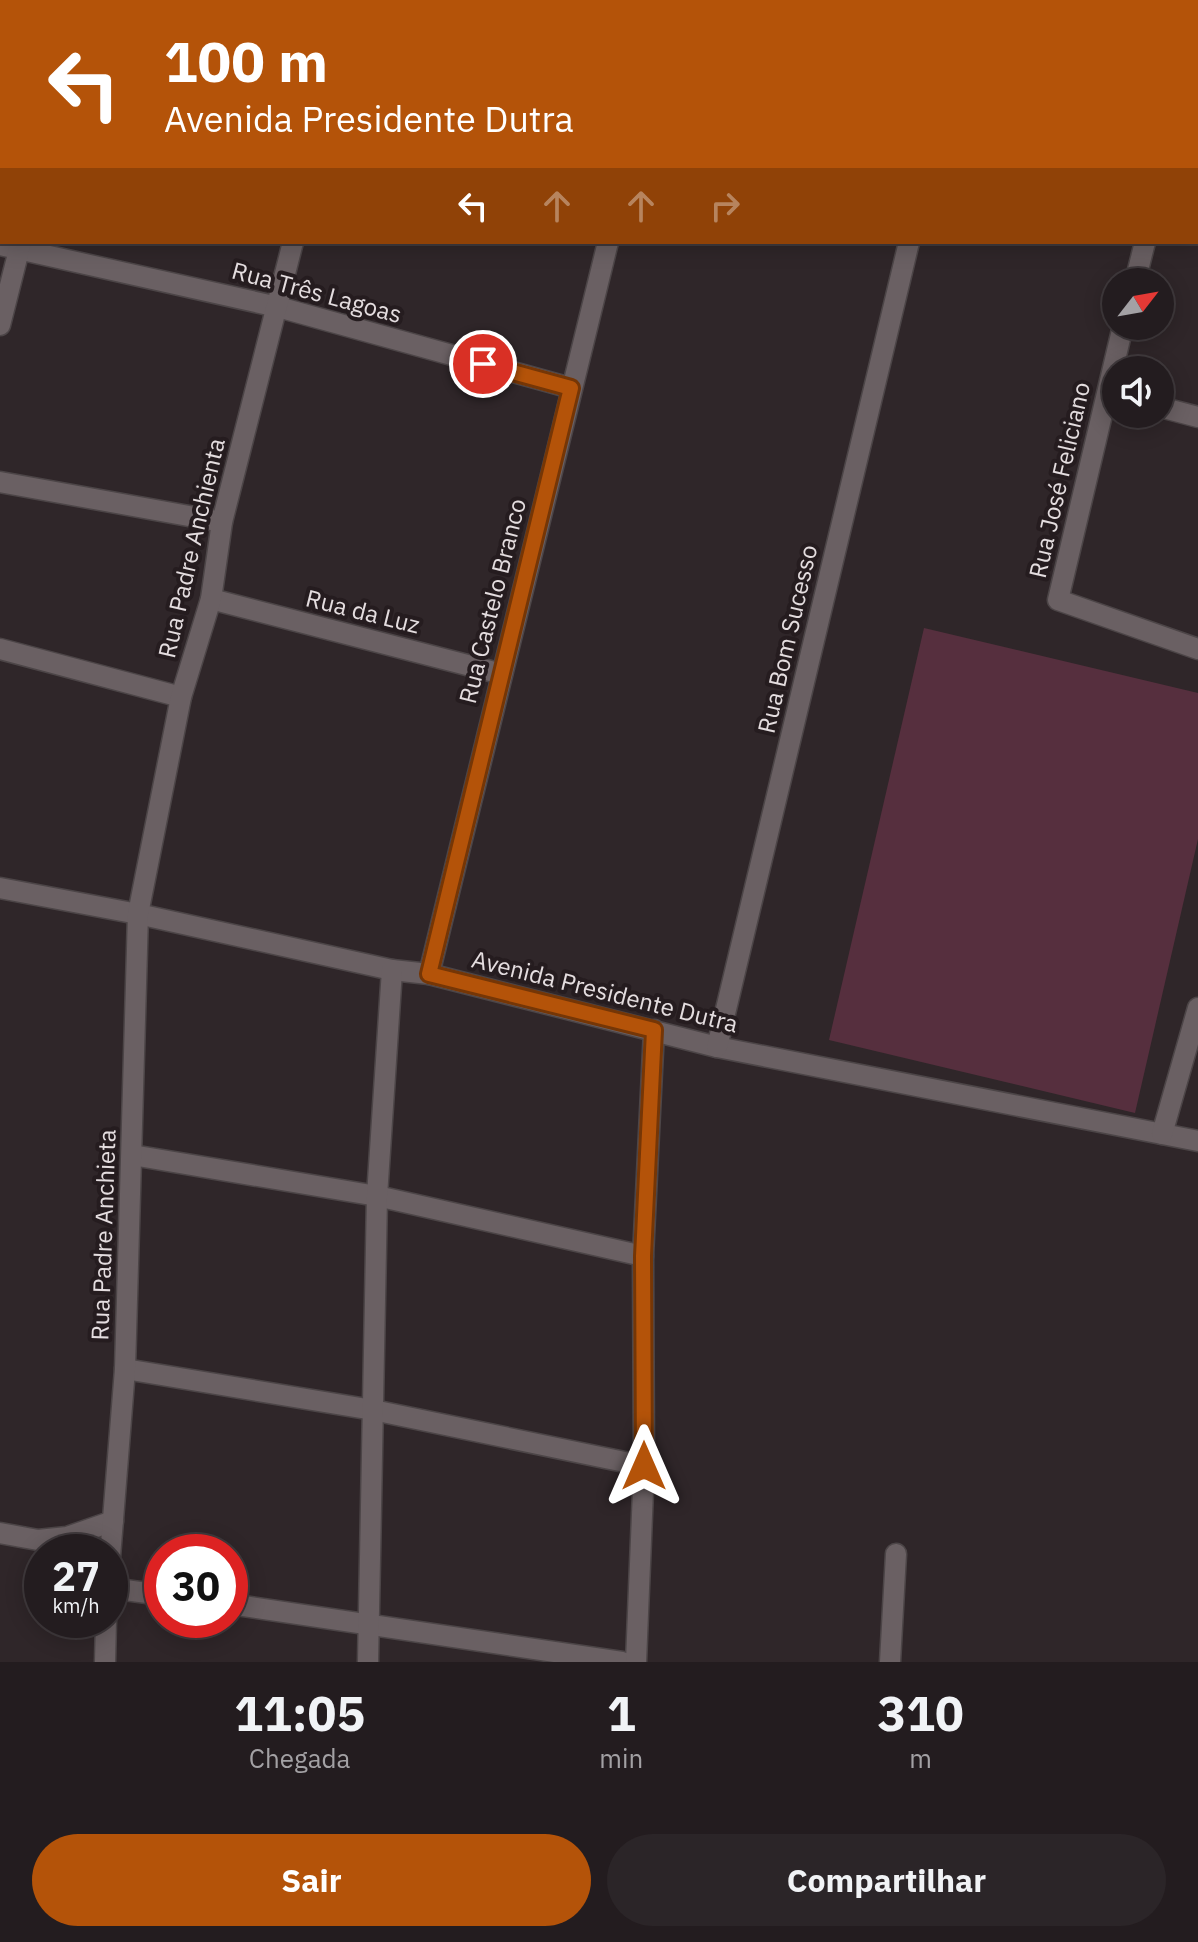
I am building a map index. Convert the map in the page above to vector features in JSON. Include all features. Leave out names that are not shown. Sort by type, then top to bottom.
[{"type":"street","name":"Rua Padre Anchienta","points":[[138,914],[181,697],[211,599],[222,522],[293,244]]},
{"type":"street","name":"Rua Castelo Branco","points":[[429,974],[607,244]]},
{"type":"street","name":"Rua Bom Sucesso","points":[[717,1047],[909,244]]},
{"type":"street","points":[[1138,268],[1144,244]]},
{"type":"street","name":"Rua Três Lagoas","points":[[14,245],[278,307],[571,388]]},
{"type":"street","points":[[0,325],[14,245]]},
{"type":"street","points":[[1174,411],[1198,417]]},
{"type":"street","name":"Rua José Feliciano","points":[[1102,428],[1058,600],[1198,649]]},
{"type":"street","points":[[0,482],[222,522]]},
{"type":"street","name":"Rua da Luz","points":[[211,599],[502,674]]},
{"type":"street","points":[[0,649],[181,697]]},
{"type":"street","name":"Avenida Presidente Dutra","points":[[0,888],[138,914],[392,970],[429,974],[717,1047],[1198,1141]]},
{"type":"street","name":"Rua Padre Anchieta","points":[[112,1534],[125,1369],[138,914]]},
{"type":"street","points":[[368,1662],[377,1196],[392,970]]},
{"type":"street","points":[[1162,1134],[1198,1008]]},
{"type":"street","points":[[636,1662],[644,1466],[643,1256],[654,1030]]},
{"type":"street","points":[[132,1155],[377,1196],[643,1256]]},
{"type":"street","points":[[125,1369],[373,1410],[644,1466]]},
{"type":"street","points":[[0,1533],[38,1540],[67,1537],[113,1521]]},
{"type":"street","points":[[890,1662],[896,1554]]},
{"type":"street","points":[[248,1606],[622,1662]]},
{"type":"street","points":[[105,1662],[106,1638]]},
{"type":"shaded area","points":[[924,628],[1198,693],[1198,839],[1135,1113],[829,1040]]},
{"type":"route","points":[[483,364],[571,388],[429,974],[654,1030],[643,1256],[644,1466]]}]
